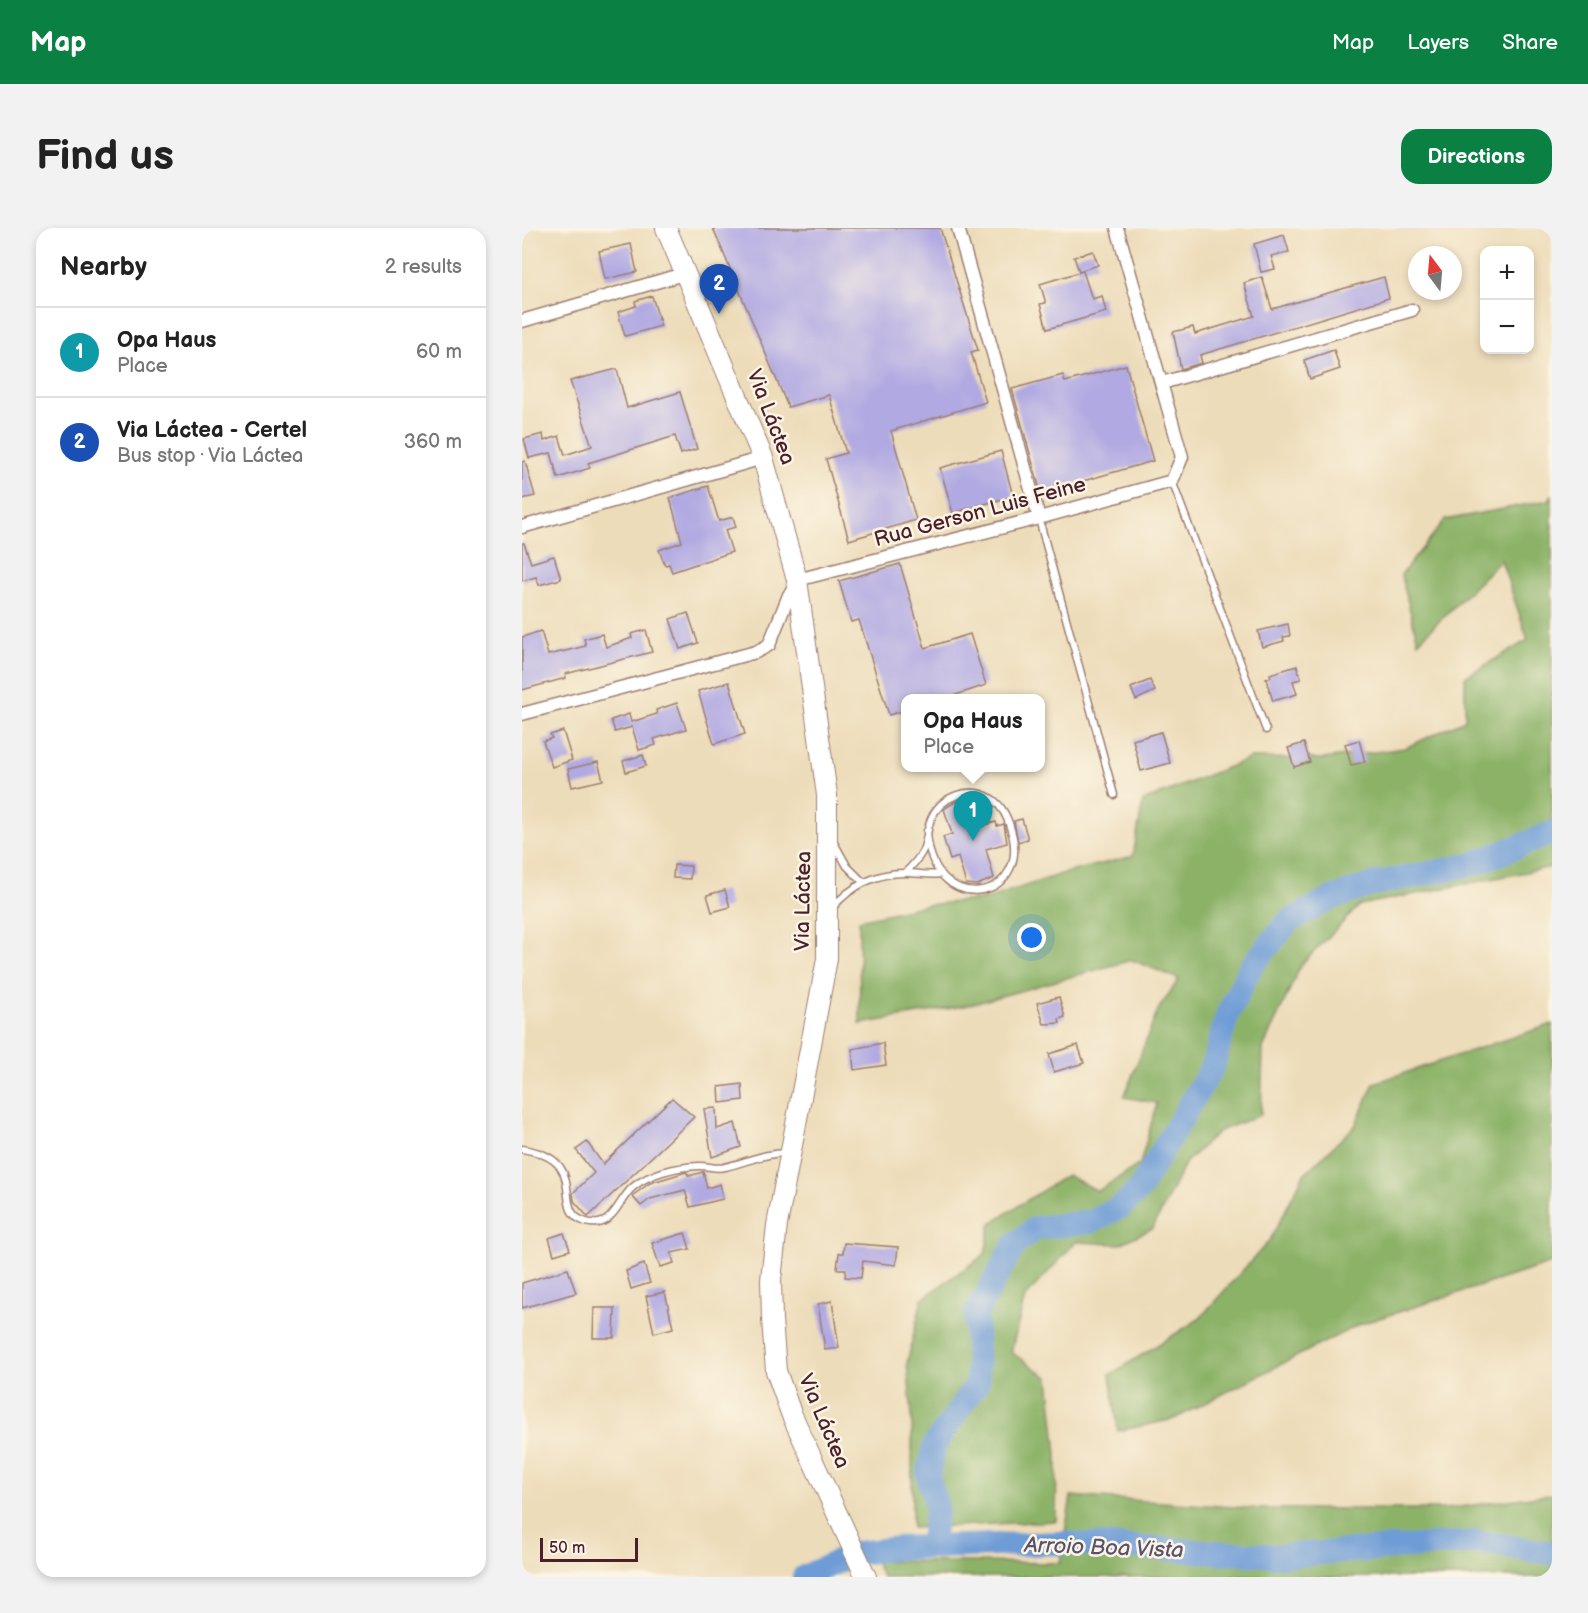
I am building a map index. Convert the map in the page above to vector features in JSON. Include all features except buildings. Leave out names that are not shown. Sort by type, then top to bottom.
[{"type":"main road","name":"Via Láctea","points":[[666,228],[687,273],[763,458],[798,584],[827,795],[827,959],[777,1225],[771,1280],[776,1371],[791,1413],[849,1535],[864,1572]]},
{"type":"street","points":[[958,228],[1039,518]]},
{"type":"street","points":[[1117,228],[1182,457],[1172,481]]},
{"type":"street","points":[[522,321],[687,273]]},
{"type":"street","points":[[1162,383],[1412,310]]},
{"type":"street","points":[[522,527],[763,458]]},
{"type":"street","name":"Rua Gerson Luis Feine","points":[[798,584],[1172,481]]},
{"type":"street","points":[[522,714],[756,652],[769,645],[789,595],[798,584]]},
{"type":"lane","points":[[1172,481],[1266,730]]},
{"type":"lane","points":[[1039,518],[1114,795]]},
{"type":"lane","points":[[906,872],[923,850],[927,831],[932,816],[946,801],[965,793],[979,794],[992,799],[1003,809],[1014,838],[1016,853],[1003,879],[992,887],[979,891],[965,890],[940,874],[932,861],[927,831]]},
{"type":"lane","points":[[828,837],[836,844],[847,866],[862,881]]},
{"type":"lane","points":[[828,914],[862,881],[906,872],[929,876],[940,874]]},
{"type":"lane","points":[[522,1149],[544,1154],[556,1162],[568,1183],[566,1193],[569,1208],[585,1222],[600,1224],[610,1219],[633,1188],[655,1175],[699,1166],[722,1168],[770,1153],[790,1154]]},
{"type":"green space","points":[[1552,494],[1552,867],[1360,905],[1301,965],[1263,1048],[1261,1115],[1219,1131],[1186,1162],[1153,1228],[1120,1244],[1076,1242],[1025,1297],[1011,1352],[1049,1378],[1057,1454],[1056,1521],[912,1528],[912,1415],[907,1363],[922,1299],[985,1254],[991,1223],[1067,1175],[1098,1191],[1140,1164],[1157,1103],[1124,1097],[1158,1010],[1179,979],[1132,960],[969,1005],[860,1024],[859,920],[926,905],[986,899],[1061,874],[1133,856],[1143,801],[1251,758],[1323,759],[1405,748],[1465,720],[1465,677],[1528,640],[1501,560],[1418,642],[1401,575],[1445,520],[1549,500]]},
{"type":"green space","points":[[1552,1024],[1552,1263],[1358,1325],[1174,1419],[1118,1431],[1110,1375],[1199,1319],[1270,1240],[1304,1174],[1355,1126],[1374,1083]]},
{"type":"green space","points":[[1552,1494],[1552,1577],[882,1577],[875,1561],[1060,1563],[1071,1496],[1264,1509],[1446,1509]]},
{"type":"waterway","points":[[931,1547],[937,1507],[928,1475],[935,1444],[978,1382],[976,1313],[1015,1244],[1036,1228],[1090,1222],[1121,1207],[1139,1190],[1213,1066],[1227,1016],[1250,968],[1288,922],[1332,898],[1374,884],[1470,865],[1552,833]]},
{"type":"waterway","name":"Arroio Boa Vista","points":[[804,1577],[857,1553],[900,1548],[1060,1543],[1280,1556],[1478,1542],[1552,1553]]},
{"type":"place","name":"Via Láctea - Certel","points":[[719,314]]},
{"type":"place","name":"Opa Haus","points":[[973,841]]}]
